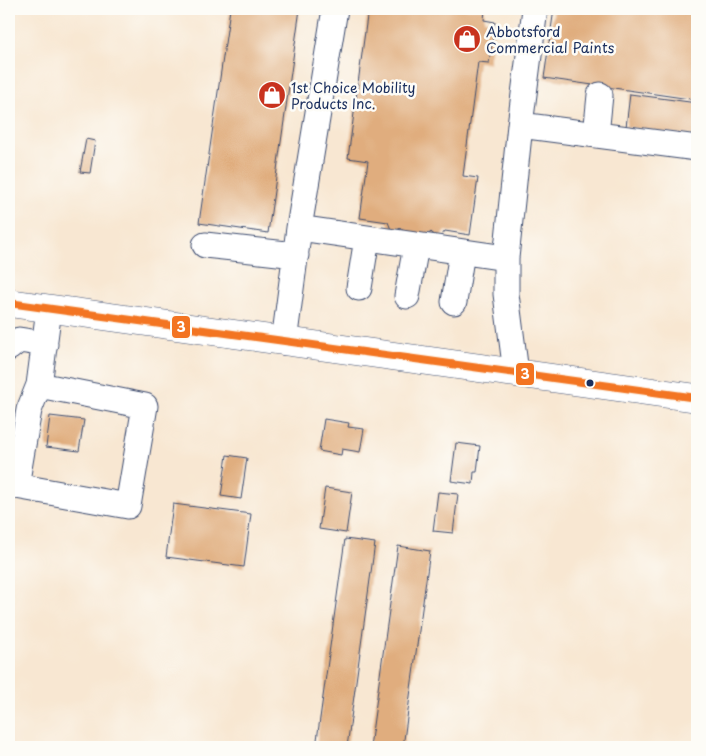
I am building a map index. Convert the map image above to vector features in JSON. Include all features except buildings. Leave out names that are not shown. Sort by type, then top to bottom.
[{"type":"highway","points":[[9,303],[697,398]]},
{"type":"lane","points":[[284,342],[299,228],[334,9]]},
{"type":"lane","points":[[516,373],[506,294],[506,258],[520,124],[535,9]]},
{"type":"lane","points":[[596,135],[600,95]]},
{"type":"lane","points":[[520,124],[697,148]]},
{"type":"lane","points":[[299,228],[506,258]]},
{"type":"lane","points":[[359,288],[367,238]]},
{"type":"lane","points":[[205,246],[296,255]]},
{"type":"lane","points":[[407,296],[416,246]]},
{"type":"lane","points":[[454,302],[462,252]]},
{"type":"lane","points":[[39,385],[145,406],[128,506],[16,486],[29,410],[39,385],[49,309]]},
{"type":"lane","points":[[9,348],[19,340],[44,344]]},
{"type":"transit line","name":"3","points":[[9,303],[697,398]]},
{"type":"place","name":"Abbotsford Commercial Paints","points":[[467,39]]},
{"type":"place","name":"1st Choice Mobility Products Inc.","points":[[272,95]]}]
